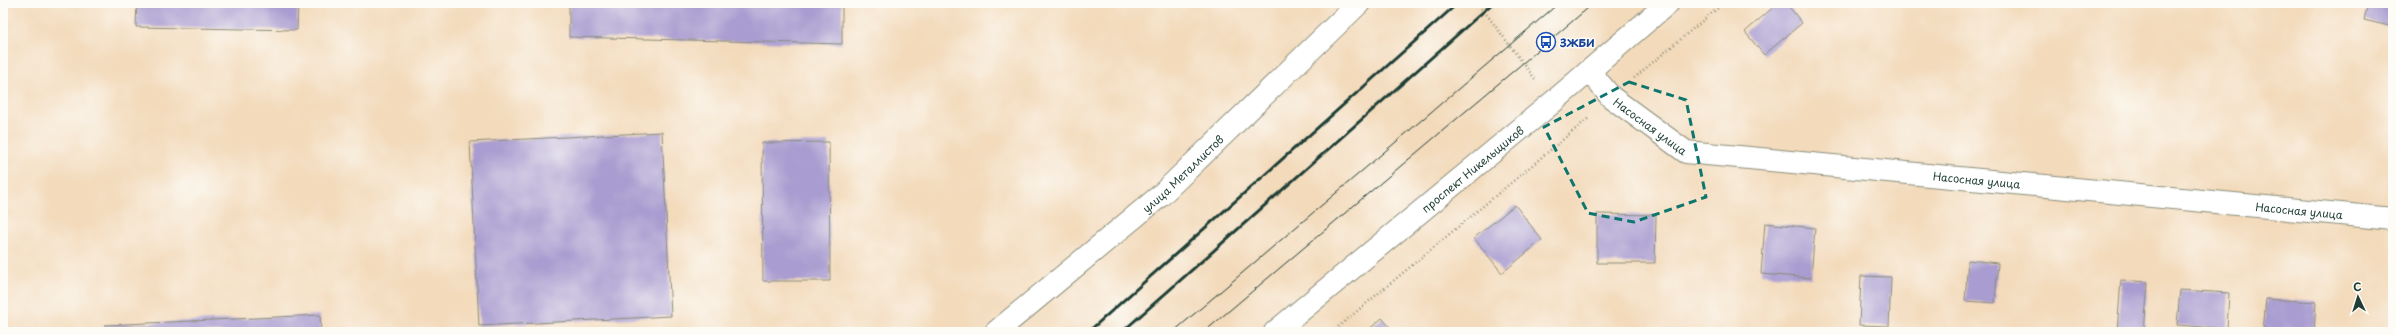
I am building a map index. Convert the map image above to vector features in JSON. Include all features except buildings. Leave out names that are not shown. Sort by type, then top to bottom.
[{"type":"main road","name":"улица Металлистов","points":[[996,332],[1160,195],[1359,3]]},
{"type":"main road","name":"проспект Никельщиков","points":[[1275,332],[1553,102],[1668,3]]},
{"type":"main road","name":"Насосная улица","points":[[1589,71],[1611,97],[1686,152],[2393,219]]},
{"type":"path","points":[[1475,3],[1484,11],[1553,102],[1576,129]]},
{"type":"path","points":[[1332,332],[1576,129],[1611,97],[1724,3]]},
{"type":"highlighted area","points":[[1629,82],[1686,100],[1706,197],[1634,222],[1588,213],[1544,127]]},
{"type":"tram line","points":[[1173,332],[1559,3]]},
{"type":"tram line","points":[[1204,332],[1594,3]]},
{"type":"railway","points":[[1088,332],[1458,3]]},
{"type":"railway","points":[[1122,332],[1493,3]]},
{"type":"place","name":"ЗЖБИ","points":[[1546,42]]}]
